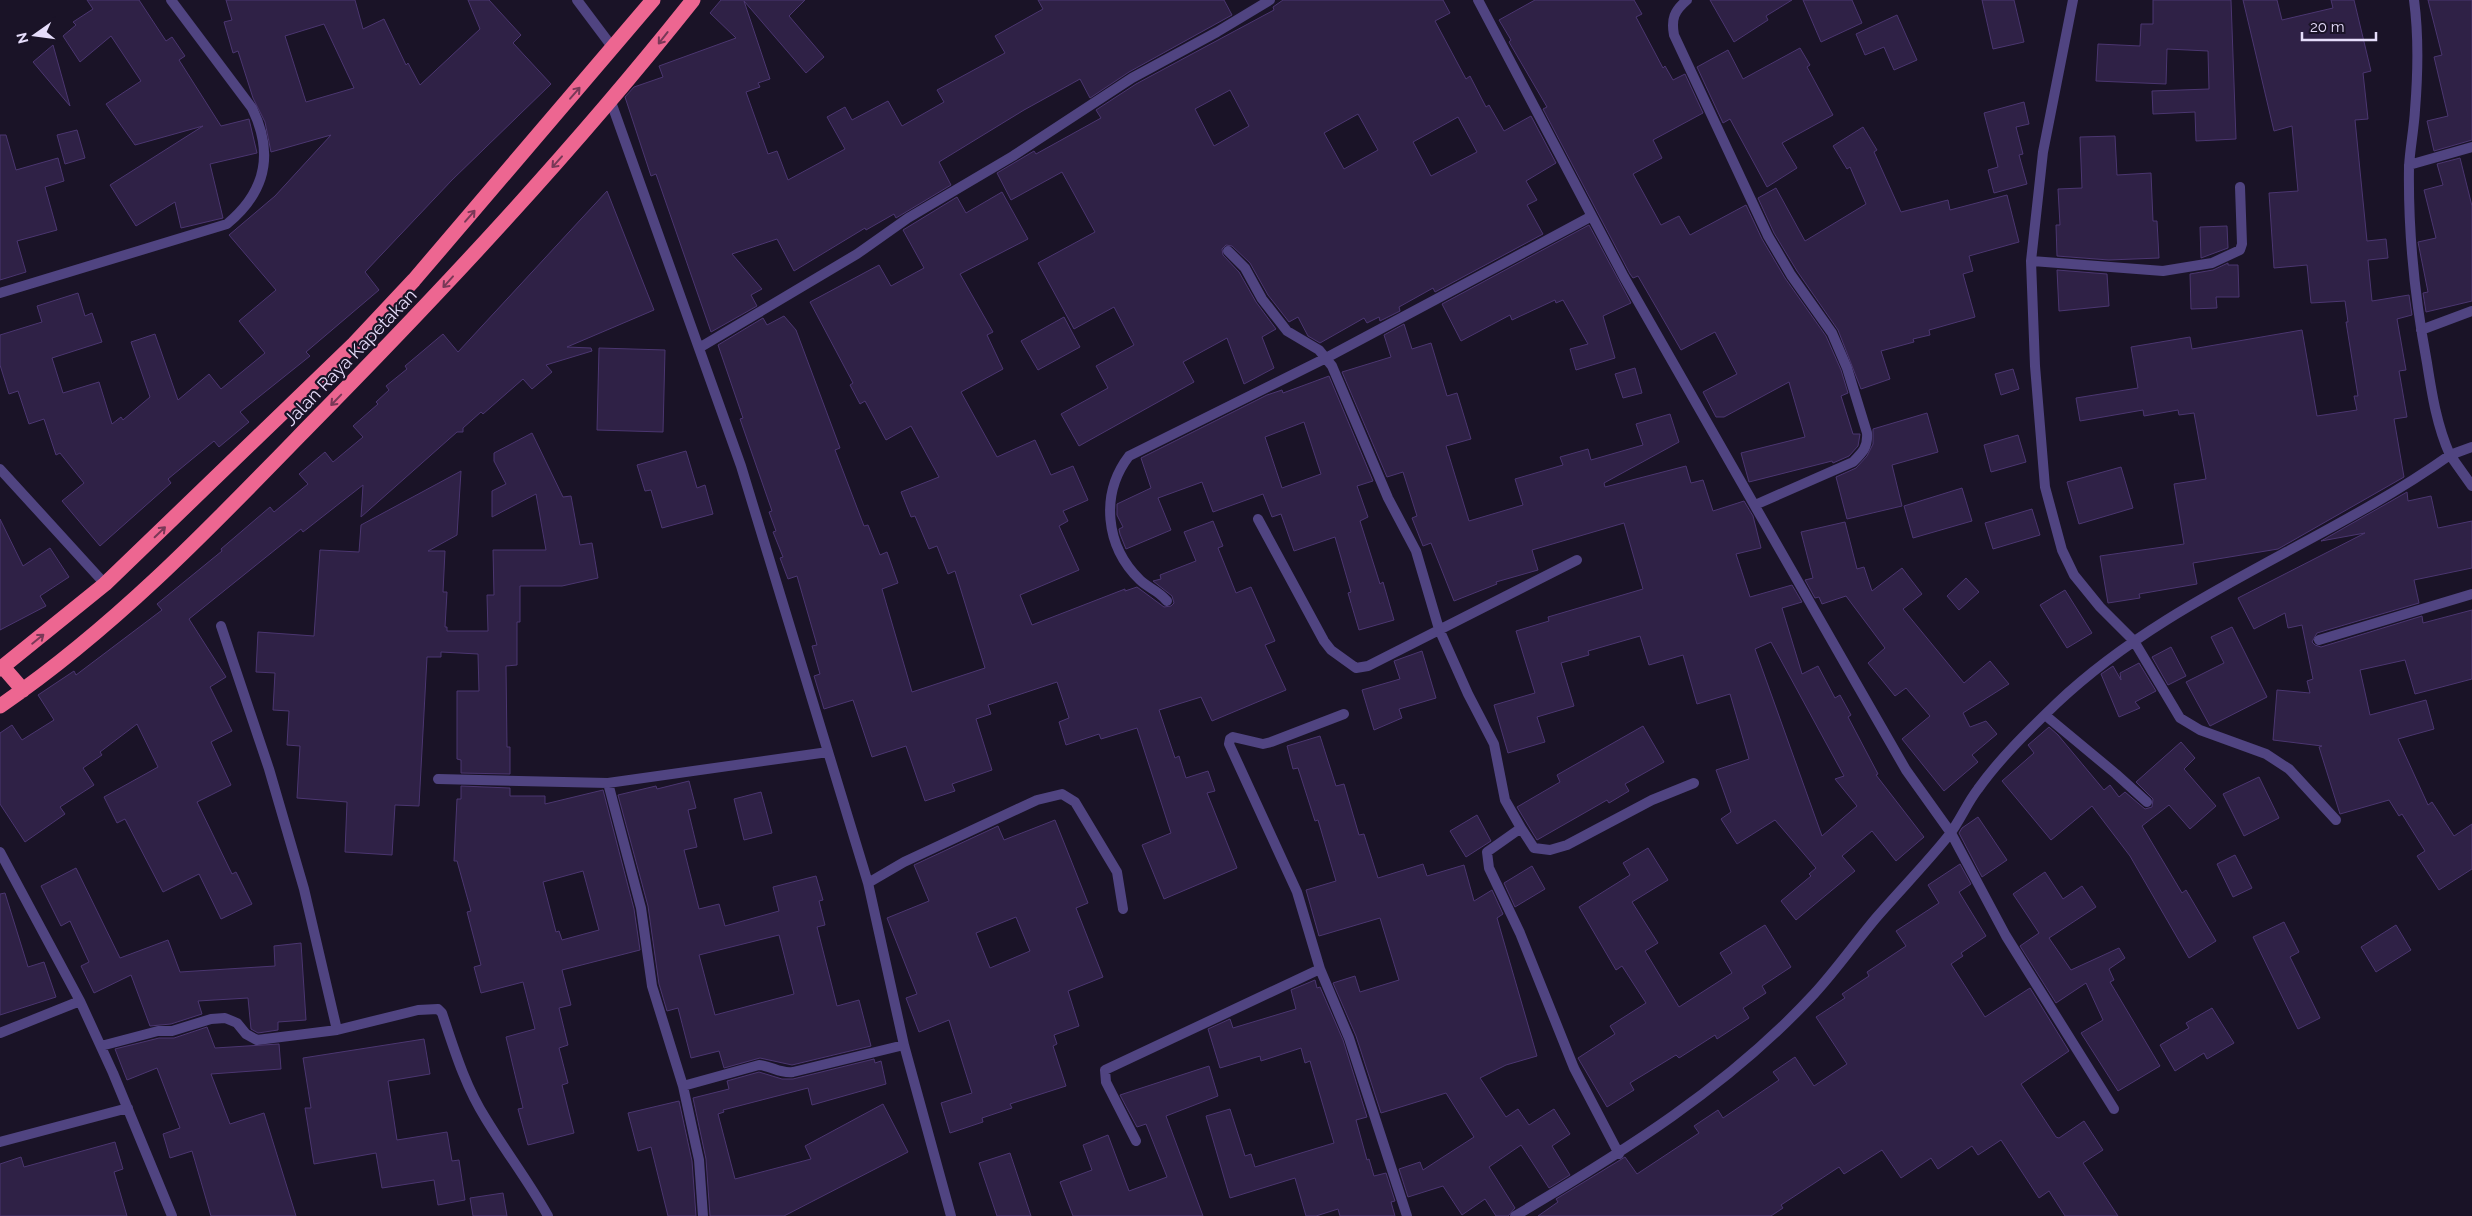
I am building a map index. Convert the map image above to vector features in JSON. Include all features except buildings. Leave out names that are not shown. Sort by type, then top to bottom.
[{"type":"highway","name":"Jalan Raya Kapetakan","points":[[1,668],[106,584],[354,344],[401,294],[653,0]]},
{"type":"highway","name":"Jalan Raya Kapetakan","points":[[0,706],[81,647],[203,535],[434,298],[611,102],[693,0]]},
{"type":"highway","points":[[1,668],[23,690]]},
{"type":"street","points":[[0,293],[226,224],[245,206],[259,183],[264,166],[265,147],[252,108],[171,0]]},
{"type":"street","points":[[577,0],[613,48]]},
{"type":"street","points":[[699,348],[858,254],[908,218],[1013,156],[1132,78],[1217,32],[1270,0]]},
{"type":"street","points":[[1478,0],[1624,277],[1754,505],[1906,770],[1951,833],[2006,936],[2114,1109]]},
{"type":"street","points":[[1687,0],[1674,14],[1672,22],[1674,36],[1768,236],[1791,275],[1832,333],[1847,368],[1868,442],[1864,451],[1853,462],[1754,505]]},
{"type":"street","points":[[2073,0],[2043,152],[2032,261],[2035,366],[2045,487],[2062,550],[2074,575],[2100,607],[2134,641],[2180,718],[2200,730],[2266,754],[2289,769],[2336,820]]},
{"type":"street","points":[[2414,0],[2419,35],[2415,110],[2409,165],[2410,230],[2421,330],[2432,397],[2443,441],[2450,456],[2472,486]]},
{"type":"street","points":[[611,102],[740,466],[868,883],[904,1045],[951,1216]]},
{"type":"street","points":[[2409,165],[2472,147]]},
{"type":"street","points":[[2032,261],[2163,271],[2193,267],[2224,259],[2240,250],[2242,244],[2240,187]]},
{"type":"street","points":[[1167,601],[1158,591],[1140,581],[1112,538],[1110,502],[1119,469],[1129,456],[1326,358],[1592,216]]},
{"type":"street","points":[[1228,251],[1245,268],[1262,299],[1287,330],[1319,350],[1332,366],[1350,403],[1388,498],[1416,551],[1439,629],[1468,694],[1494,744],[1505,800],[1534,848],[1550,850],[1567,845],[1652,800],[1694,783]]},
{"type":"street","points":[[2421,330],[2472,311]]},
{"type":"street","points":[[1515,1216],[1619,1154],[1688,1106],[1748,1059],[1814,993],[1951,833],[1978,787],[2045,715],[2099,667],[2134,641],[2206,597],[2415,480],[2450,456],[2472,447]]},
{"type":"street","points":[[0,469],[106,584]]},
{"type":"street","points":[[1258,519],[1324,640],[1331,650],[1356,668],[1368,666],[1577,560]]},
{"type":"street","points":[[2318,640],[2472,594]]},
{"type":"street","points":[[221,626],[269,769],[304,890],[336,1030]]},
{"type":"street","points":[[1344,714],[1271,742],[1263,744],[1233,737],[1229,744],[1297,892],[1320,969],[1349,1038],[1407,1216]]},
{"type":"street","points":[[2045,715],[2147,802]]},
{"type":"street","points":[[438,779],[608,783],[828,752]]},
{"type":"street","points":[[608,783],[641,908],[652,986],[683,1086],[699,1160],[703,1216]]},
{"type":"street","points":[[868,883],[904,862],[1037,800],[1062,794],[1075,802],[1117,872],[1123,909]]},
{"type":"street","points":[[1521,828],[1487,852],[1486,858],[1520,933],[1574,1068],[1619,1154]]},
{"type":"street","points":[[0,852],[80,1001],[128,1108],[172,1216]]},
{"type":"street","points":[[1136,1141],[1106,1082],[1105,1070],[1320,969]]},
{"type":"street","points":[[0,1033],[80,1001]]},
{"type":"street","points":[[101,1046],[158,1031],[172,1031],[211,1019],[225,1018],[236,1023],[246,1034],[257,1040],[336,1030],[418,1010],[438,1009],[442,1013],[460,1067],[485,1118],[528,1182],[548,1216]]},
{"type":"street","points":[[683,1086],[759,1065],[768,1066],[784,1073],[794,1072],[904,1045]]},
{"type":"street","points":[[0,1142],[128,1108]]}]
